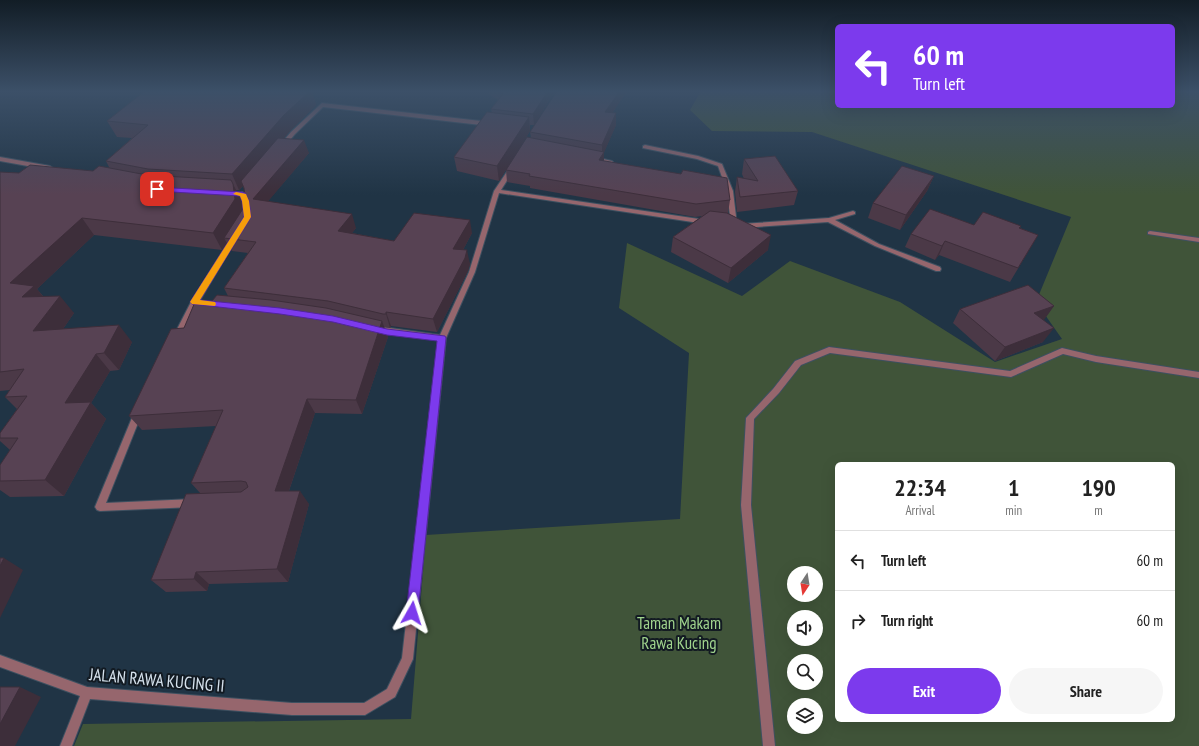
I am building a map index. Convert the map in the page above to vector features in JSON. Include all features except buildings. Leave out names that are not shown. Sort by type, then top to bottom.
[{"type":"street","points":[[280,148],[301,126]]},
{"type":"street","points":[[645,147],[698,158],[720,165],[730,190],[734,226]]},
{"type":"street","points":[[587,157],[610,162]]},
{"type":"street","points":[[0,158],[60,170]]},
{"type":"street","name":"JALAN RAWA KUCING II","points":[[0,661],[87,693],[292,709],[365,709],[391,693],[407,659],[442,338],[472,272],[497,191],[518,159]]},
{"type":"street","points":[[234,194],[242,194],[247,189]]},
{"type":"street","points":[[497,191],[710,223]]},
{"type":"street","points":[[242,194],[246,201],[248,217]]},
{"type":"street","points":[[726,225],[734,226],[829,220],[853,213]]},
{"type":"street","points":[[829,220],[877,245],[938,268]]},
{"type":"street","points":[[173,344],[237,233]]},
{"type":"street","points":[[1150,233],[1199,240]]},
{"type":"street","points":[[364,326],[387,332],[442,338]]},
{"type":"street","points":[[769,746],[746,505],[750,418],[776,391],[798,364],[829,350],[1011,374],[1062,352],[1199,375]]},
{"type":"street","points":[[140,408],[100,507],[206,502]]},
{"type":"street","points":[[66,746],[87,693]]},
{"type":"green space","name":"Taman Makam Rawa Kucing","points":[[707,126],[1199,126],[1199,746],[74,746],[83,724],[411,719],[426,535],[680,519],[689,353],[619,308],[627,243],[742,296],[790,261],[900,302],[995,362],[1062,339],[1036,302],[1071,217],[812,132],[712,131]]},
{"type":"slow traffic","points":[[212,304],[195,302],[248,217],[246,201],[242,194],[236,194]]},
{"type":"route","points":[[157,189],[242,194],[246,201],[248,217],[195,302],[280,311],[333,319],[387,332],[442,338],[412,613]]}]
